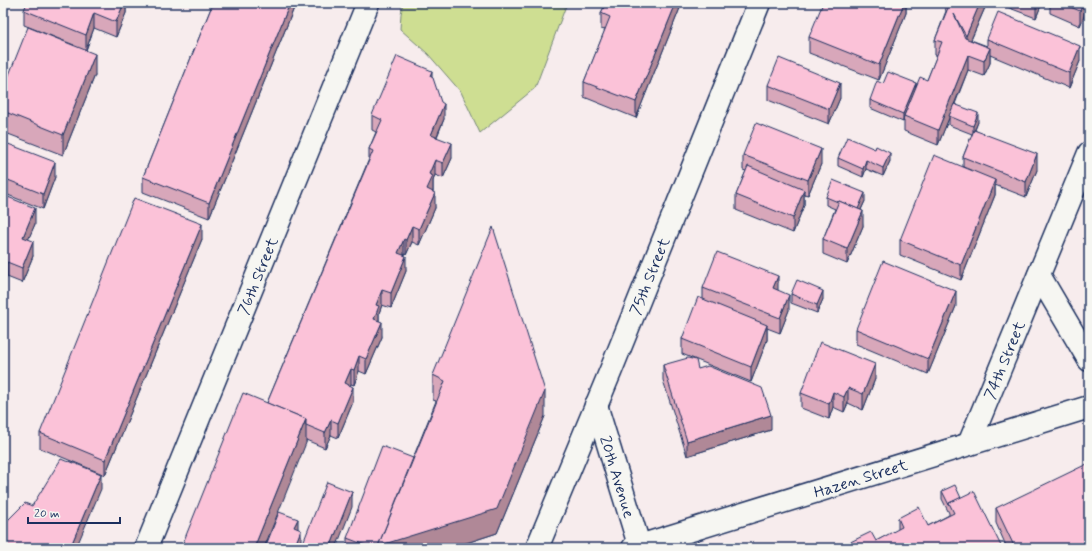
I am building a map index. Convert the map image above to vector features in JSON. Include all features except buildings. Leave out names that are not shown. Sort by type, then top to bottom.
[{"type":"street","name":"76th Street","points":[[146,548],[368,3]]},
{"type":"street","name":"75th Street","points":[[537,548],[759,3]]},
{"type":"street","name":"74th Street","points":[[969,444],[1089,153]]},
{"type":"street","points":[[1039,275],[1089,360]]},
{"type":"street","name":"20th Avenue","points":[[596,405],[637,547]]},
{"type":"street","name":"Hazen Street","points":[[637,547],[1089,407]]},
{"type":"green space","points":[[403,3],[567,3],[535,88],[480,133],[461,92],[428,54],[400,29]]}]
